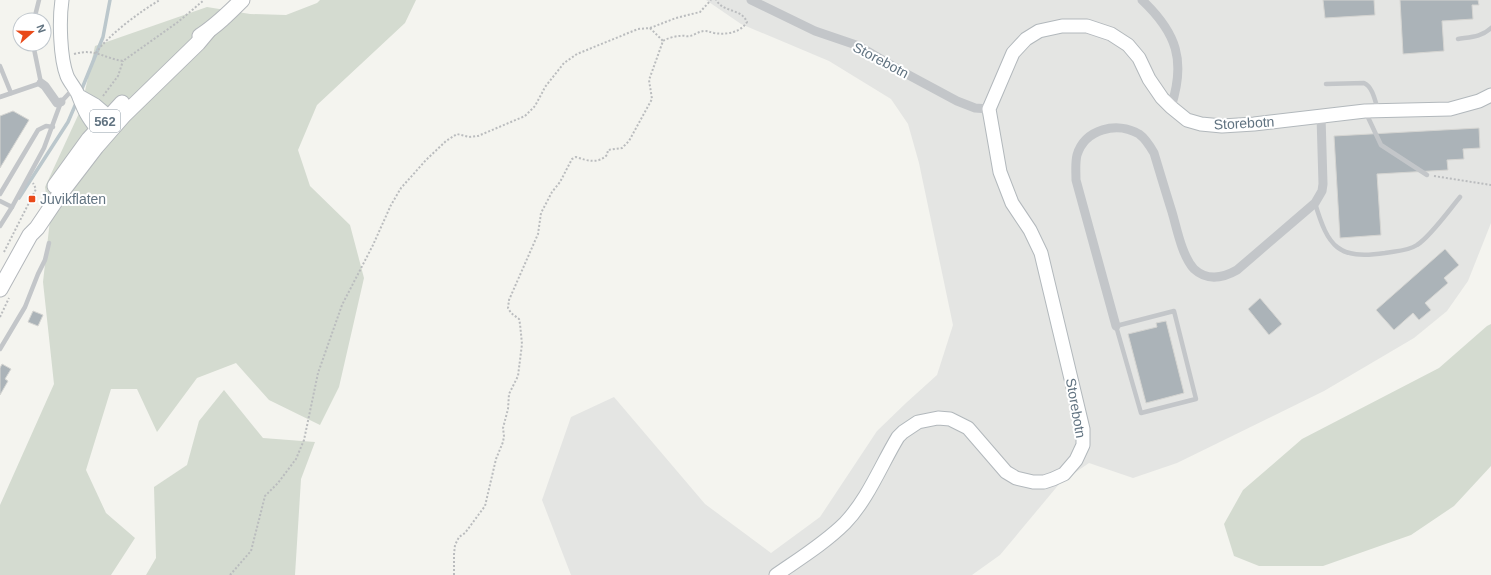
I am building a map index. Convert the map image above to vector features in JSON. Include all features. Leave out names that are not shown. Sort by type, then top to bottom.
[{"type":"main road","name":"562","points":[[6,292],[30,235],[38,228],[60,194],[96,147],[105,125],[149,90],[198,43],[208,31],[242,0]]},
{"type":"street","points":[[62,0],[61,34],[63,58],[67,75],[76,93],[95,105],[105,125]]},
{"type":"street","name":"Storebotn","points":[[751,0],[815,31],[858,46],[957,101],[975,108],[989,109]]},
{"type":"street","points":[[1142,0],[1166,27],[1176,50],[1179,69],[1178,82],[1171,107]]},
{"type":"street","name":"Storebotn","points":[[776,575],[846,522],[865,496],[898,437],[918,422],[938,418],[950,419],[959,423],[968,428],[1006,472],[1025,481],[1044,482],[1064,474],[1076,460],[1083,445],[1083,429],[1041,253],[1030,230],[1012,203],[1000,172],[989,109],[1013,53],[1026,39],[1039,31],[1062,26],[1087,26],[1110,34],[1128,44],[1139,58],[1149,79],[1162,98],[1171,107],[1187,120],[1201,124],[1222,126],[1254,124],[1372,111],[1450,108],[1479,102],[1491,95]]},
{"type":"street","points":[[42,83],[56,103],[61,102]]},
{"type":"street","points":[[1116,326],[1076,180],[1076,164],[1079,150],[1087,140],[1098,132],[1111,128],[1123,128],[1138,134],[1149,144],[1154,154],[1186,257],[1195,270],[1207,276],[1222,277],[1237,270],[1315,203],[1322,191],[1323,184],[1322,116]]},
{"type":"lane","points":[[36,12],[39,0]]},
{"type":"lane","points":[[1458,39],[1479,36],[1486,33],[1491,28]]},
{"type":"lane","points":[[0,97],[42,83],[35,52]]},
{"type":"lane","points":[[0,66],[11,93]]},
{"type":"lane","points":[[1326,84],[1367,84],[1371,90],[1372,111],[1381,145],[1427,176]]},
{"type":"lane","points":[[0,226],[44,148],[61,102],[76,93]]},
{"type":"lane","points":[[0,194],[38,130],[46,126],[53,127]]},
{"type":"lane","points":[[1315,203],[1321,221],[1335,246],[1349,254],[1366,256],[1408,250],[1418,244],[1460,197]]},
{"type":"lane","points":[[0,201],[12,207]]},
{"type":"lane","points":[[0,349],[25,306],[45,260],[49,242]]},
{"type":"lane","points":[[1174,311],[1196,399],[1141,413],[1116,326],[1174,311]]},
{"type":"path","points":[[96,53],[100,46],[119,30],[160,0]]},
{"type":"path","points":[[99,100],[118,76],[123,61],[178,22],[204,0]]},
{"type":"path","points":[[230,575],[251,550],[265,496],[278,483],[296,459],[304,440],[318,373],[342,305],[373,245],[391,205],[401,188],[426,160],[446,141],[456,134],[469,137],[478,136],[525,116],[535,106],[545,87],[564,63],[576,54],[638,29],[650,28],[676,18],[700,12],[711,0]]},
{"type":"path","points":[[454,575],[455,545],[459,536],[465,533],[485,506],[496,459],[503,442],[503,428],[508,409],[509,394],[518,376],[522,344],[520,324],[518,319],[508,308],[509,300],[538,234],[541,213],[572,160],[576,157],[597,162],[608,154],[608,150],[622,148],[629,140],[652,99],[649,80],[663,41],[680,36],[691,36],[701,31],[718,34],[732,33],[739,31],[744,26],[747,22],[745,17],[720,5],[716,0]]},
{"type":"path","points":[[650,28],[663,41]]},
{"type":"path","points":[[63,58],[83,51],[96,53],[112,59],[123,61]]},
{"type":"path","points":[[3,254],[36,188],[29,175]]},
{"type":"path","points":[[1427,176],[1491,185]]},
{"type":"path","points":[[0,317],[6,292]]},
{"type":"shaded area","points":[[320,0],[416,0],[405,23],[317,105],[298,150],[310,186],[350,225],[364,278],[339,387],[320,425],[269,400],[236,363],[197,378],[157,432],[137,389],[111,389],[86,470],[106,513],[135,538],[111,575],[0,575],[0,505],[54,384],[43,282],[50,220],[45,187],[81,109],[95,46],[207,7],[250,14],[286,15],[317,3]]},
{"type":"shaded area","points":[[706,0],[1491,0],[1491,223],[1468,281],[1447,311],[1414,338],[1324,391],[1177,463],[1133,478],[1089,463],[1060,483],[1000,555],[972,575],[571,575],[542,500],[571,417],[614,397],[705,504],[771,553],[820,517],[877,431],[937,375],[953,325],[919,163],[908,124],[891,99],[829,61],[741,24]]},
{"type":"shaded area","points":[[1491,324],[1491,466],[1454,506],[1411,535],[1323,566],[1259,566],[1234,556],[1224,524],[1243,490],[1302,439],[1439,368]]},
{"type":"shaded area","points":[[224,390],[263,438],[315,442],[301,479],[295,575],[146,575],[156,558],[154,487],[187,465],[199,421]]},
{"type":"building","points":[[1323,0],[1374,0],[1375,15],[1325,18]]},
{"type":"building","points":[[1400,0],[1478,0],[1479,5],[1472,5],[1473,19],[1442,21],[1444,51],[1403,54]]},
{"type":"building","points":[[13,111],[29,120],[0,168],[0,116]]},
{"type":"building","points":[[1479,128],[1480,148],[1463,149],[1464,159],[1447,160],[1448,170],[1377,174],[1381,235],[1340,238],[1334,136]]},
{"type":"building","points":[[1445,249],[1459,265],[1444,278],[1448,283],[1425,303],[1431,310],[1419,320],[1413,313],[1394,330],[1376,310]]},
{"type":"building","points":[[1260,298],[1282,324],[1269,335],[1248,309]]},
{"type":"building","points":[[33,311],[43,315],[38,326],[28,322]]},
{"type":"building","points":[[1166,321],[1184,393],[1146,403],[1128,334],[1157,327],[1156,323]]},
{"type":"building","points":[[2,364],[11,369],[5,379],[8,381],[0,395],[0,368]]},
{"type":"waterway","points":[[81,91],[103,37],[110,0]]},
{"type":"waterway","points":[[19,198],[68,122],[77,101]]},
{"type":"place","name":"Juvikflaten","points":[[32,199]]}]
